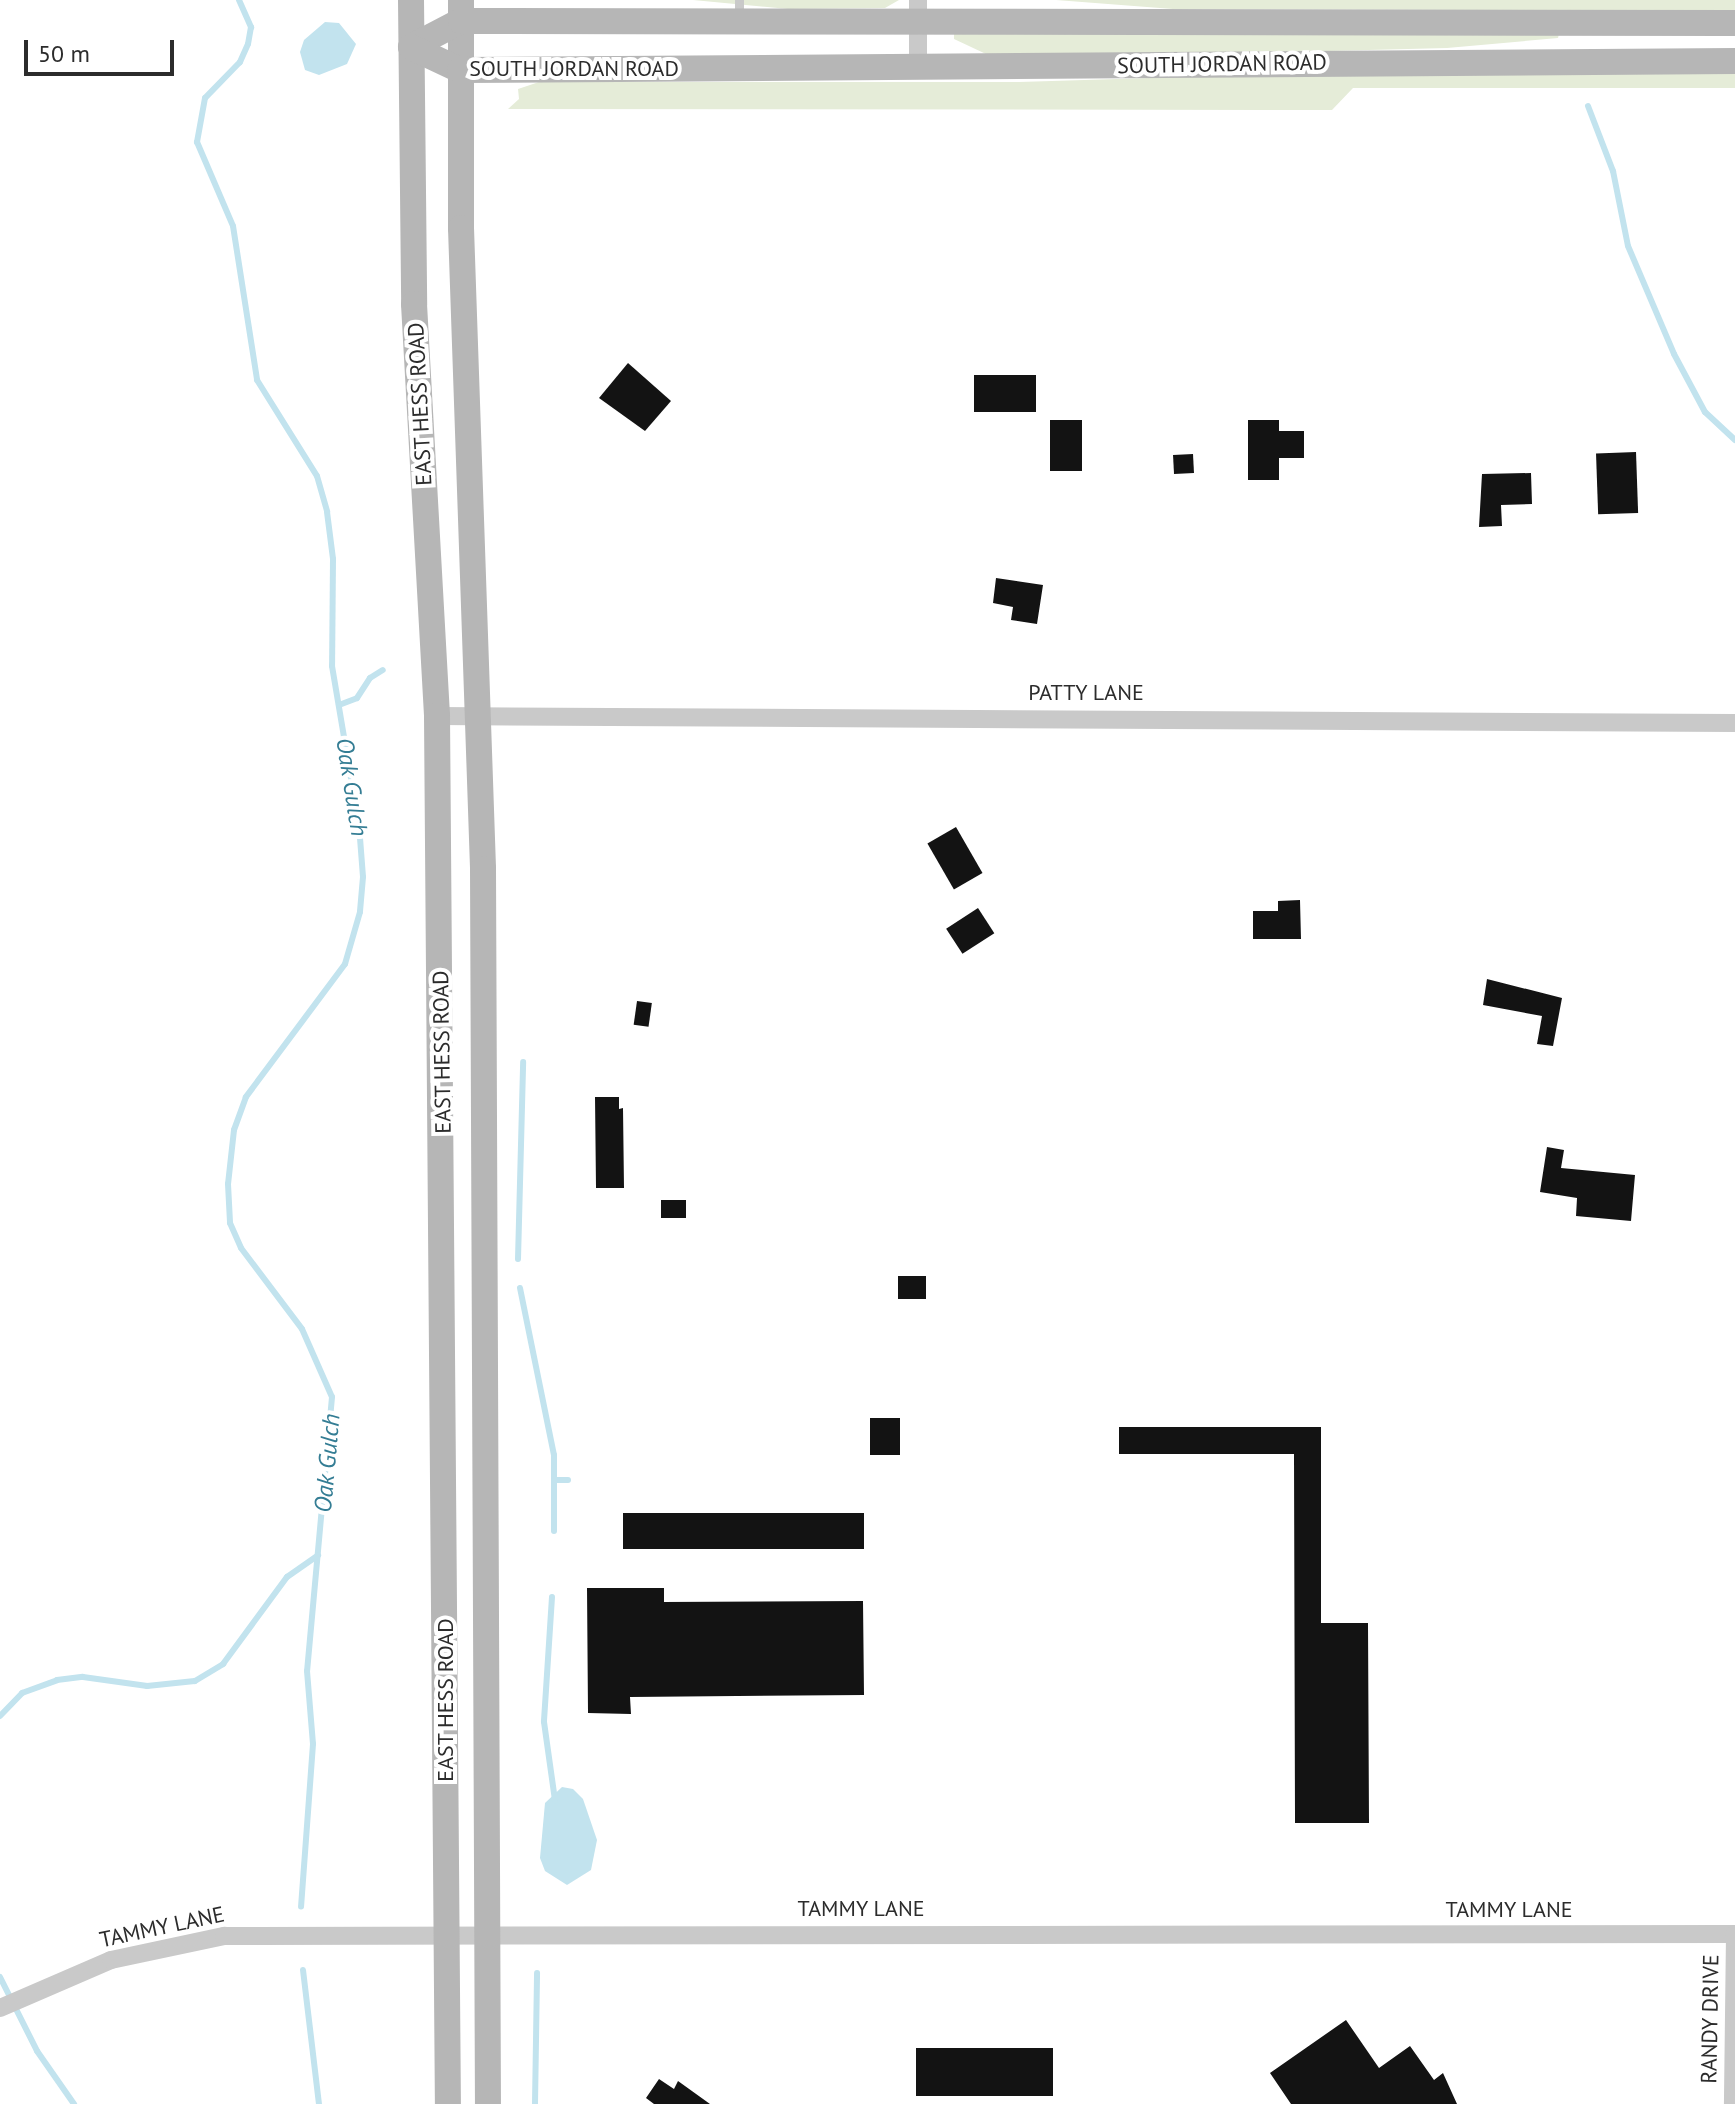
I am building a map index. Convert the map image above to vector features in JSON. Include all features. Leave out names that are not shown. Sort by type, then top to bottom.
[{"type":"main road","name":"EAST HESS ROAD","points":[[411,0],[414,304],[437,716],[448,2104]]},
{"type":"main road","name":"EAST HESS ROAD","points":[[461,11],[484,1020],[488,2104]]},
{"type":"main road","name":"SOUTH JORDAN ROAD","points":[[1735,23],[918,12],[461,11],[411,47],[460,70],[918,70],[1412,59],[1735,61]]},
{"type":"street","points":[[918,12],[918,70]]},
{"type":"street","name":"PATTY LANE","points":[[437,716],[1735,723]]},
{"type":"street","name":"TAMMY LANE","points":[[0,2008],[61,1978],[111,1960],[224,1936],[487,1933],[1735,1934]]},
{"type":"street","name":"RANDY DRIVE","points":[[1733,2104],[1735,1934]]},
{"type":"green space","points":[[693,0],[899,0],[885,8],[788,9]]},
{"type":"green space","points":[[1056,0],[1735,0],[1735,11],[1173,9]]},
{"type":"green space","points":[[954,33],[1559,34],[1558,38],[1447,48],[1024,59],[986,54],[954,39]]},
{"type":"green space","points":[[1349,72],[1735,73],[1735,88],[1353,88],[1332,110],[508,109],[519,99],[518,89],[539,82],[1019,82]]},
{"type":"water","points":[[325,22],[339,23],[356,44],[347,64],[319,75],[305,70],[300,52],[304,40]]},
{"type":"water","points":[[562,1787],[573,1789],[583,1799],[597,1840],[591,1870],[567,1885],[545,1871],[540,1858],[545,1803]]},
{"type":"building","points":[[628,363],[671,401],[645,431],[599,398]]},
{"type":"building","points":[[974,375],[1036,375],[1036,412],[974,412]]},
{"type":"building","points":[[1050,420],[1082,420],[1082,471],[1050,471]]},
{"type":"building","points":[[1248,420],[1279,420],[1279,431],[1304,431],[1304,458],[1279,458],[1279,480],[1248,480]]},
{"type":"building","points":[[1636,452],[1638,513],[1598,514],[1596,453]]},
{"type":"building","points":[[1193,454],[1194,473],[1174,474],[1173,455]]},
{"type":"building","points":[[1531,473],[1532,504],[1501,505],[1502,526],[1479,527],[1482,474]]},
{"type":"building","points":[[996,578],[1043,585],[1037,624],[1011,620],[1013,607],[993,603]]},
{"type":"building","points":[[956,827],[982,873],[954,889],[927,844]]},
{"type":"building","points":[[1300,900],[1301,939],[1253,939],[1253,911],[1278,911],[1278,901]]},
{"type":"building","points":[[978,908],[994,933],[962,954],[946,929]]},
{"type":"building","points":[[1487,979],[1562,998],[1553,1046],[1537,1044],[1542,1016],[1483,1005]]},
{"type":"building","points":[[637,1001],[652,1003],[649,1027],[634,1025]]},
{"type":"building","points":[[595,1097],[619,1097],[619,1109],[623,1108],[624,1188],[596,1188]]},
{"type":"building","points":[[1547,1147],[1564,1150],[1561,1168],[1635,1175],[1631,1221],[1576,1216],[1577,1198],[1540,1192]]},
{"type":"building","points":[[661,1200],[686,1200],[686,1218],[661,1218]]},
{"type":"building","points":[[898,1276],[926,1276],[926,1299],[898,1299]]},
{"type":"building","points":[[870,1418],[900,1418],[900,1455],[870,1455]]},
{"type":"building","points":[[1119,1427],[1321,1427],[1321,1623],[1368,1623],[1369,1823],[1295,1823],[1294,1454],[1119,1454]]},
{"type":"building","points":[[623,1513],[864,1513],[864,1549],[623,1549]]},
{"type":"building","points":[[587,1588],[664,1588],[664,1602],[863,1601],[864,1695],[630,1697],[631,1714],[588,1713]]},
{"type":"building","points":[[1346,2020],[1379,2068],[1410,2046],[1434,2080],[1443,2073],[1457,2104],[1291,2104],[1270,2073]]},
{"type":"building","points":[[916,2048],[1053,2048],[1053,2096],[916,2096]]},
{"type":"building","points":[[659,2079],[674,2089],[678,2081],[710,2104],[654,2104],[646,2098]]},
{"type":"waterway","name":"Oak Gulch","points":[[239,0],[251,27],[248,44],[240,62],[205,98],[197,142],[233,226],[257,380],[317,476],[327,512],[333,559],[332,666],[359,825],[363,877],[360,912],[345,964],[246,1097],[234,1130],[228,1184],[230,1223],[241,1248],[302,1329],[332,1397],[307,1671],[313,1744],[301,1907]]},
{"type":"waterway","points":[[1588,106],[1613,171],[1628,246],[1674,354],[1705,412],[1735,440]]},
{"type":"waterway","points":[[339,705],[357,698],[370,678],[383,670]]},
{"type":"waterway","points":[[518,1259],[523,1062]]},
{"type":"waterway","points":[[520,1288],[554,1455],[554,1531]]},
{"type":"waterway","points":[[555,1480],[568,1480]]},
{"type":"waterway","name":"Oak Gulch","points":[[0,1716],[22,1693],[57,1680],[83,1677],[147,1686],[195,1681],[223,1664],[287,1577],[318,1555]]},
{"type":"waterway","points":[[552,1597],[544,1722],[555,1800]]},
{"type":"waterway","name":"Oak Gulch","points":[[303,1970],[319,2104]]},
{"type":"waterway","points":[[535,2104],[537,1973]]},
{"type":"waterway","name":"Oak Gulch","points":[[0,1977],[37,2051],[74,2104]]}]
